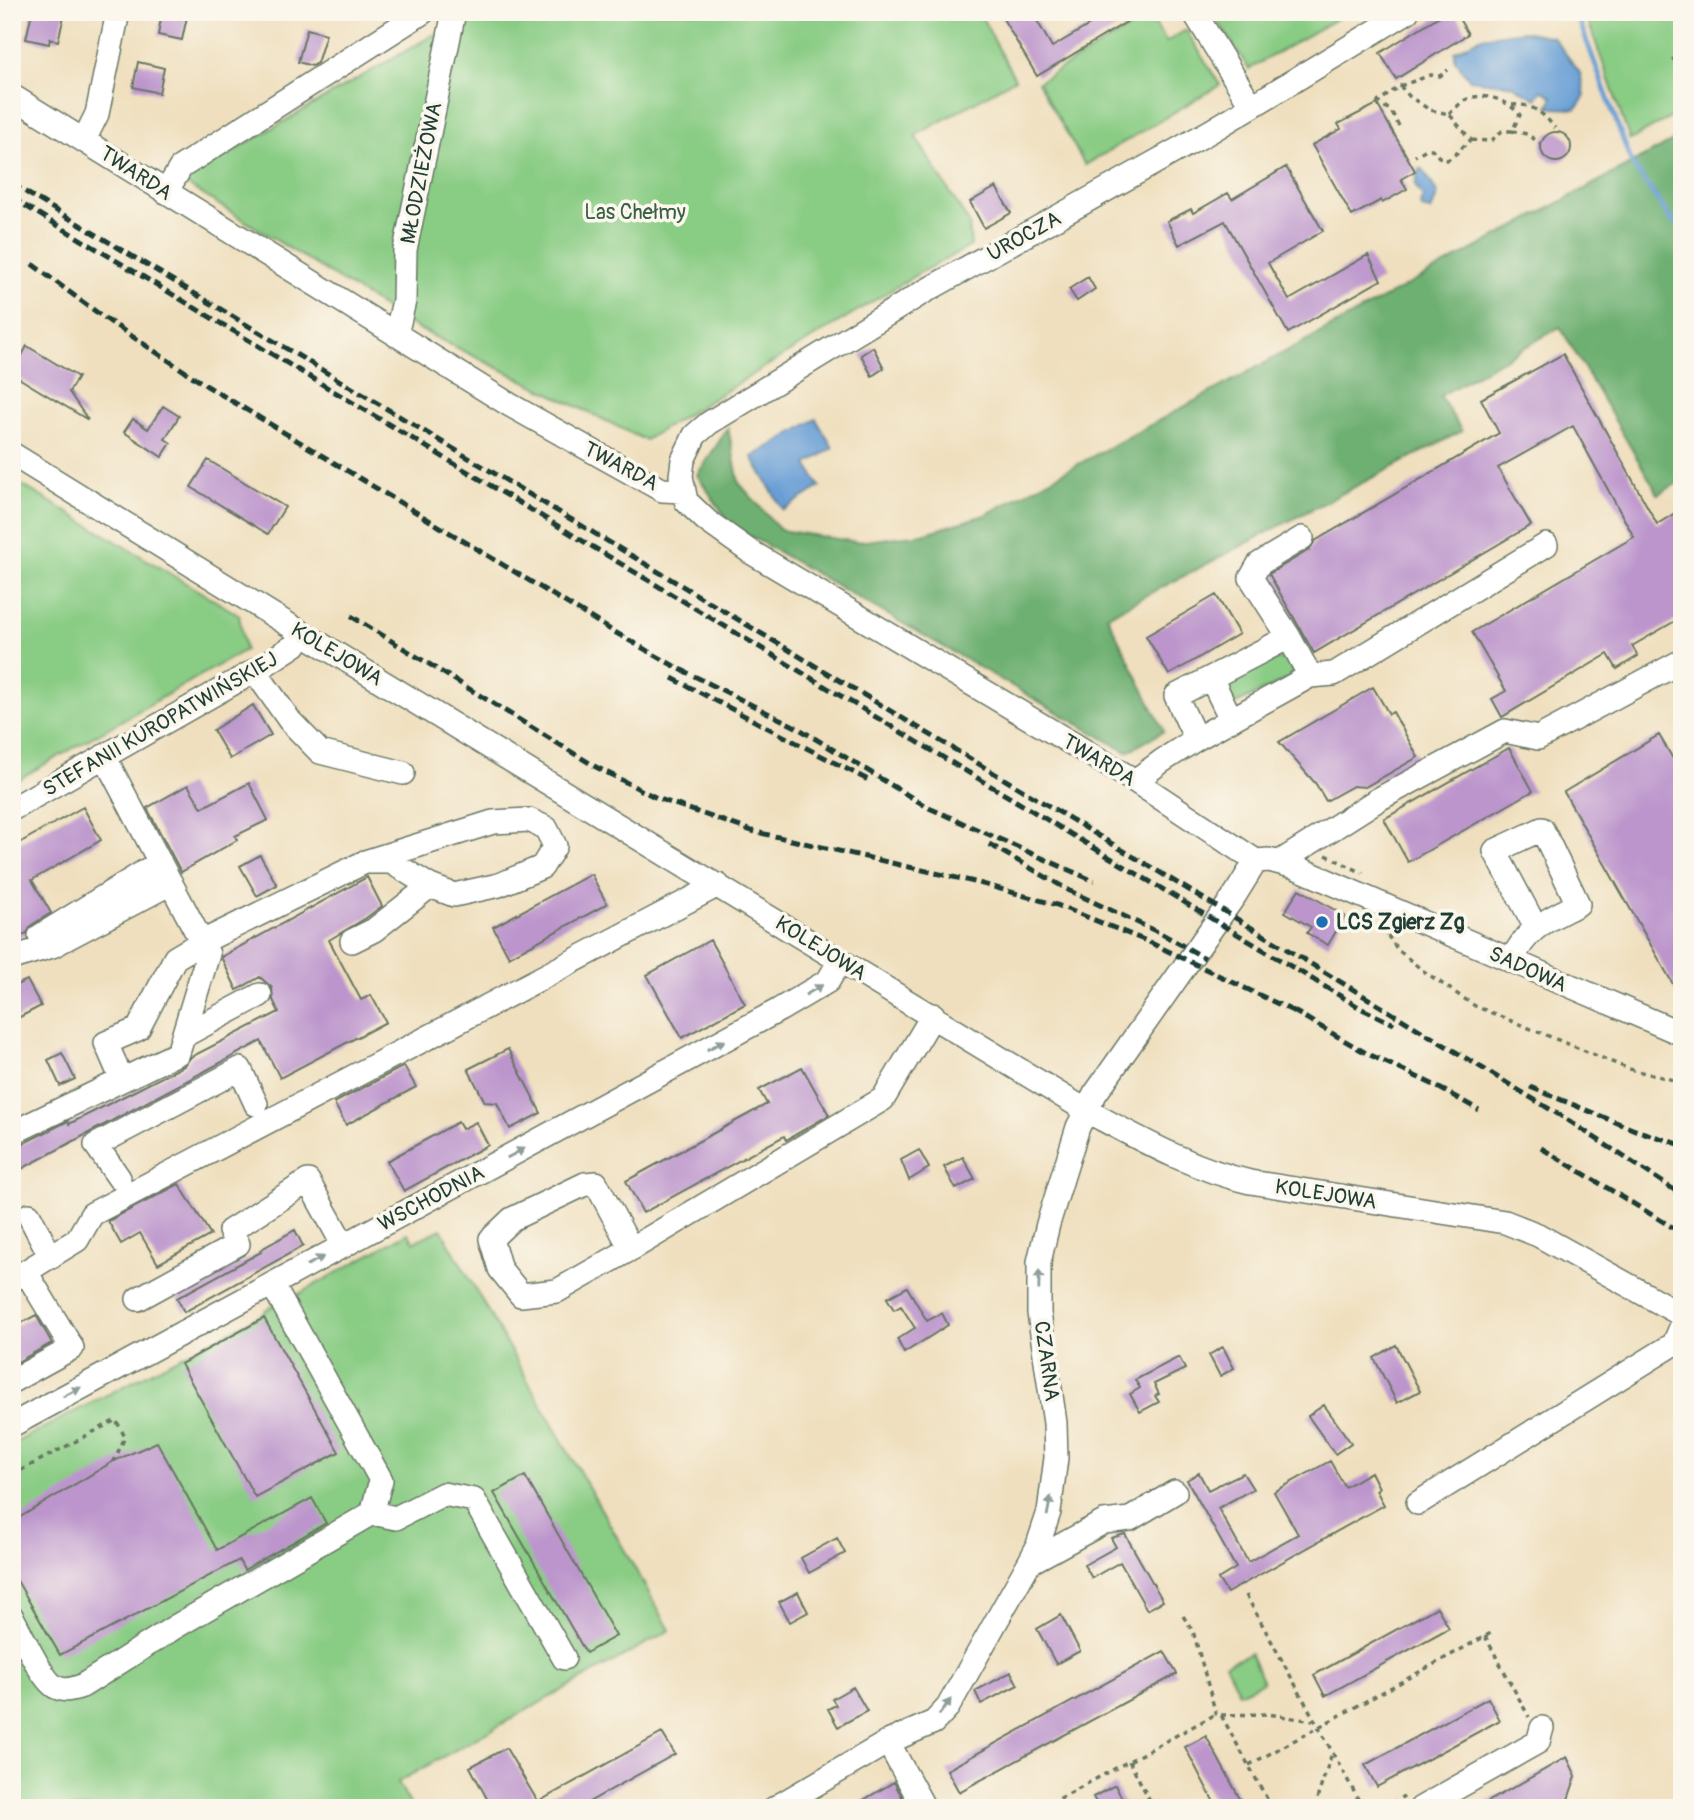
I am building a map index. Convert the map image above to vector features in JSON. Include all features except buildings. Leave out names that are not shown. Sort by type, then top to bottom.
[{"type":"street","points":[[84,139],[97,114],[118,12]]},
{"type":"street","points":[[166,192],[181,167],[423,12]]},
{"type":"street","name":"MŁODZIEŻOWA","points":[[396,335],[404,301],[405,250],[454,12]]},
{"type":"street","points":[[1194,12],[1251,105]]},
{"type":"street","name":"UROCZA","points":[[683,491],[681,476],[687,448],[695,435],[709,423],[922,293],[1134,175],[1407,12]]},
{"type":"street","name":"TWARDA","points":[[12,96],[510,405],[662,490],[683,491],[692,508],[750,551],[1135,781],[1256,861]]},
{"type":"street","name":"KOLEJOWA","points":[[12,454],[1087,1111],[1159,1150],[1222,1176],[1250,1182],[1505,1222],[1538,1235],[1682,1315]]},
{"type":"street","points":[[1302,538],[1259,564],[1251,578],[1289,637],[1310,676]]},
{"type":"street","points":[[1135,781],[1196,739],[1310,676],[1334,674],[1546,545]]},
{"type":"street","name":"STEFANII KUROPATWIŃSKIEJ","points":[[12,809],[255,671],[295,645],[302,633]]},
{"type":"street","points":[[1196,739],[1176,696],[1289,637]]},
{"type":"street","points":[[1280,862],[1379,799],[1505,731],[1538,738],[1682,661]]},
{"type":"street","points":[[255,671],[290,721],[320,752],[403,773]]},
{"type":"street","points":[[1211,678],[1231,719]]},
{"type":"street","points":[[12,1133],[178,1053],[208,954],[104,756]]},
{"type":"street","points":[[122,1080],[106,1043],[138,1029],[175,958],[202,942],[365,862],[391,858],[493,822],[528,820],[547,828],[555,846],[542,867],[499,885],[454,895],[430,886],[391,858]]},
{"type":"street","name":"SADOWA","points":[[1256,861],[1280,862],[1682,1034]]},
{"type":"street","name":"CZARNA","points":[[783,1806],[888,1742],[934,1722],[948,1707],[1037,1548],[1049,1512],[1055,1458],[1053,1400],[1040,1313],[1041,1247],[1079,1127],[1095,1094],[1256,861]]},
{"type":"street","points":[[12,955],[160,862]]},
{"type":"street","points":[[12,955],[52,946],[171,883]]},
{"type":"street","points":[[12,1381],[72,1348],[19,1276],[77,1240],[92,1214],[718,885]]},
{"type":"street","points":[[352,942],[374,930],[430,886]]},
{"type":"street","points":[[1511,961],[1535,926]]},
{"type":"street","name":"WSCHODNIA","points":[[12,1425],[779,1010],[828,982],[840,961]]},
{"type":"street","points":[[183,1036],[260,995]]},
{"type":"street","points":[[631,1249],[596,1183],[585,1184],[512,1219],[491,1239],[500,1269],[521,1295],[557,1291],[631,1249],[883,1098],[933,1015]]},
{"type":"street","points":[[119,1178],[96,1145],[240,1069],[256,1104]]},
{"type":"street","points":[[138,1298],[238,1244],[230,1231],[308,1181],[344,1246]]},
{"type":"street","points":[[29,1215],[51,1257]]},
{"type":"street","points":[[272,1284],[381,1480],[372,1513]]},
{"type":"street","points":[[1418,1503],[1674,1344],[1682,1325]]},
{"type":"street","points":[[1029,1563],[1104,1522],[1130,1519],[1175,1492]]},
{"type":"street","points":[[12,1617],[45,1678],[54,1687],[68,1690],[82,1686],[175,1627],[372,1513],[396,1518],[443,1494],[474,1500],[564,1658]]},
{"type":"street","points":[[1413,1802],[1538,1742],[1537,1725]]},
{"type":"street","points":[[888,1742],[924,1808]]},
{"type":"path","points":[[1677,12],[1682,19]]},
{"type":"path","points":[[1672,60],[1682,55]]},
{"type":"path","points":[[1399,126],[1391,111],[1378,102],[1400,86],[1431,75],[1440,76],[1448,70]]},
{"type":"path","points":[[1400,86],[1410,97],[1430,110],[1448,114],[1471,140]]},
{"type":"path","points":[[1448,114],[1463,101],[1482,95],[1512,105],[1524,103],[1542,112],[1555,128]]},
{"type":"path","points":[[1512,105],[1520,115],[1512,131]]},
{"type":"path","points":[[1415,156],[1426,149],[1432,149],[1439,157],[1447,160],[1458,154],[1471,140],[1491,141],[1502,131],[1527,134],[1541,144]]},
{"type":"path","points":[[1379,904],[1382,927],[1397,949],[1422,970],[1475,1006],[1629,1069],[1682,1083]]},
{"type":"path","points":[[12,1475],[116,1420],[125,1437],[114,1461]]},
{"type":"path","points":[[1246,1595],[1363,1808]]},
{"type":"path","points":[[1183,1616],[1193,1631],[1219,1715],[1272,1808]]},
{"type":"path","points":[[1249,1765],[1491,1633]]},
{"type":"path","points":[[1485,1636],[1537,1725]]},
{"type":"path","points":[[1042,1808],[1219,1715],[1267,1714],[1314,1721]]},
{"type":"path","points":[[1314,1808],[1332,1753]]},
{"type":"path","points":[[1129,1760],[1154,1808]]},
{"type":"path","points":[[1383,1808],[1413,1802]]},
{"type":"green space","name":"Las Chełmy","points":[[473,12],[979,12],[1015,79],[915,136],[969,223],[971,246],[921,272],[645,440],[419,329],[181,181]]},
{"type":"green space","points":[[1212,12],[1348,12],[1249,69]]},
{"type":"green space","points":[[1585,12],[1682,12],[1682,111],[1630,140]]},
{"type":"green space","points":[[1150,16],[1166,42],[1186,30],[1220,85],[1085,165],[1038,82]]},
{"type":"green space","points":[[1682,136],[1682,481],[1658,494],[1560,327],[1440,396],[1462,431],[1107,616],[1164,731],[1127,752],[731,525],[697,475],[728,428],[739,483],[780,530],[857,542],[923,534],[985,515]]},
{"type":"green space","points":[[12,479],[239,615],[245,650],[12,783]]},
{"type":"green space","points":[[1277,659],[1287,659],[1293,667],[1290,678],[1236,704],[1228,701],[1223,692],[1228,681]]},
{"type":"green space","points":[[441,1229],[670,1630],[398,1782],[412,1808],[12,1808],[12,1444],[265,1313],[276,1304],[277,1306],[408,1233],[414,1242]]},
{"type":"green space","points":[[1250,1653],[1263,1682],[1239,1693],[1225,1664]]},
{"type":"water","points":[[1522,31],[1553,37],[1580,73],[1585,96],[1576,109],[1548,106],[1553,97],[1542,90],[1536,99],[1512,85],[1470,80],[1455,60],[1455,51],[1482,37]]},
{"type":"water","points":[[1419,169],[1423,169],[1438,194],[1431,211],[1422,208],[1420,204],[1423,197],[1415,185]]},
{"type":"water","points":[[816,419],[833,448],[807,464],[820,487],[783,510],[752,457]]},
{"type":"waterway","points":[[1576,12],[1632,164],[1673,222],[1682,222]]},
{"type":"railway","points":[[12,184],[1224,911],[1571,1122],[1682,1195]]},
{"type":"railway","points":[[12,198],[1362,1009],[1394,1024]]},
{"type":"railway","points":[[32,264],[103,317],[207,386],[611,630],[676,667],[796,727],[929,808],[1094,881]]},
{"type":"railway","points":[[351,616],[596,767],[657,798],[752,831],[979,883],[1057,905],[1149,942],[1299,1014]]},
{"type":"railway","points":[[672,678],[868,780]]},
{"type":"railway","points":[[989,844],[1070,891],[1162,934],[1205,958]]},
{"type":"railway","points":[[1292,1010],[1366,1053],[1479,1110]]},
{"type":"railway","points":[[1530,1087],[1635,1130],[1682,1145]]},
{"type":"railway","points":[[1541,1148],[1682,1233]]},
{"type":"place","name":"LCS Zgierz Zg","points":[[1322,922]]}]
